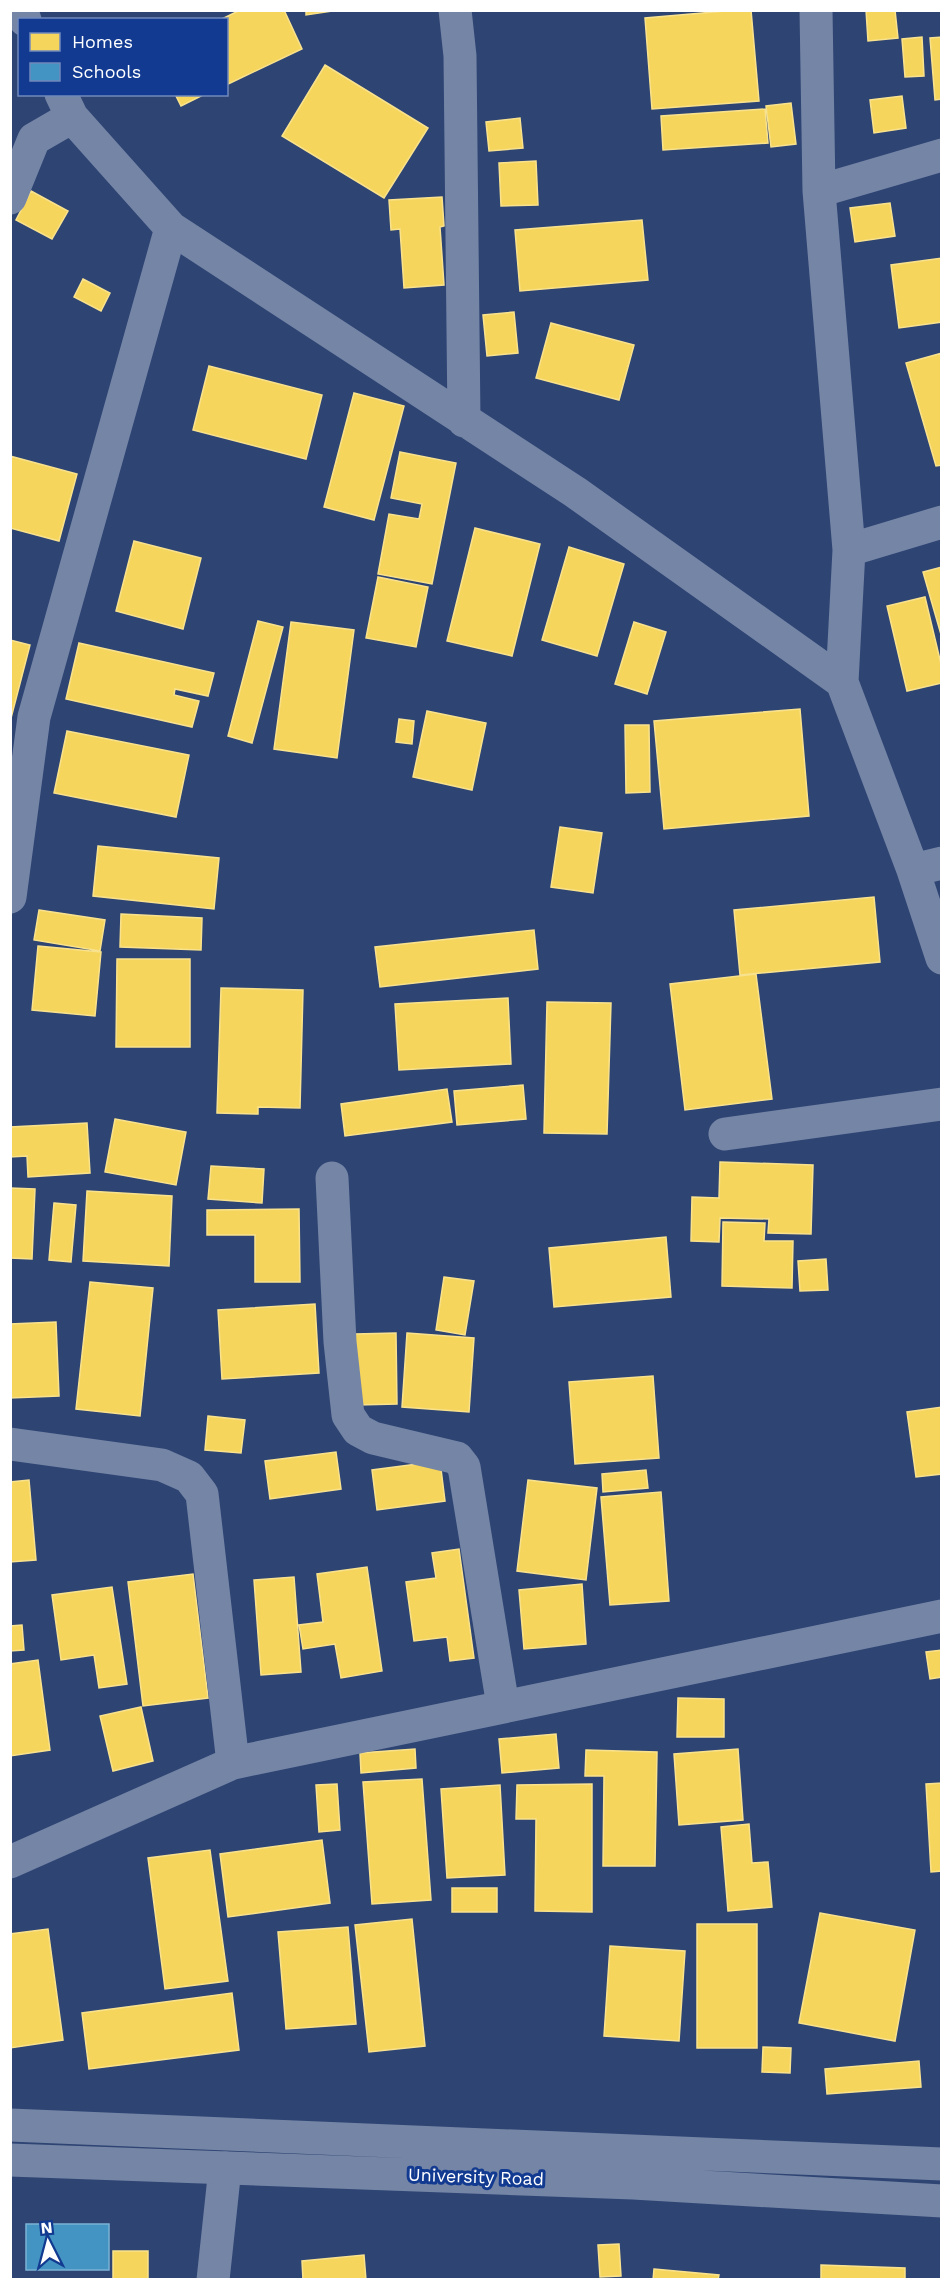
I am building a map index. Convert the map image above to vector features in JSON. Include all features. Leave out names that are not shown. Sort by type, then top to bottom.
[{"type":"main road","name":"University Road","points":[[10,2125],[942,2164]]},
{"type":"main road","name":"University Road","points":[[10,2160],[633,2183],[942,2201]]},
{"type":"street","points":[[455,10],[460,56],[464,421]]},
{"type":"street","points":[[816,10],[819,191],[849,550],[842,682],[927,867],[942,958]]},
{"type":"street","points":[[10,198],[34,139],[66,106],[171,228],[575,492],[842,682]]},
{"type":"street","points":[[819,191],[942,155]]},
{"type":"street","points":[[12,884],[34,717],[171,228]]},
{"type":"street","points":[[849,550],[942,522]]},
{"type":"street","points":[[725,1134],[942,1104]]},
{"type":"street","points":[[332,1178],[340,1342],[348,1415],[358,1430],[373,1438],[457,1458],[464,1467],[503,1706]]},
{"type":"street","points":[[10,1444],[162,1466],[189,1477],[202,1494],[233,1763]]},
{"type":"street","points":[[10,1862],[233,1763],[942,1616]]},
{"type":"street","points":[[213,2280],[225,2168]]},
{"type":"building: Homes","points":[[240,10],[284,10],[302,49],[228,84],[228,18],[224,18]]},
{"type":"building: Homes","points":[[306,10],[339,10],[306,15]]},
{"type":"building: Homes","points":[[751,10],[759,101],[652,109],[645,18]]},
{"type":"building: Homes","points":[[866,10],[895,10],[898,38],[868,41]]},
{"type":"building: Homes","points":[[922,37],[924,76],[905,77],[902,39]]},
{"type":"building: Homes","points":[[942,37],[942,99],[935,100],[930,38]]},
{"type":"building: Homes","points":[[325,65],[428,128],[384,198],[282,136]]},
{"type":"building: Homes","points":[[176,96],[201,96],[181,106]]},
{"type":"building: Homes","points":[[902,96],[906,128],[874,133],[870,100]]},
{"type":"building: Homes","points":[[791,103],[796,144],[771,147],[766,106]]},
{"type":"building: Homes","points":[[765,109],[768,143],[663,150],[661,116]]},
{"type":"building: Homes","points":[[520,118],[523,148],[489,151],[486,122]]},
{"type":"building: Homes","points":[[536,161],[538,205],[501,206],[499,163]]},
{"type":"building: Homes","points":[[31,191],[68,211],[52,239],[16,220]]},
{"type":"building: Homes","points":[[442,197],[444,226],[440,227],[444,285],[404,288],[400,229],[391,230],[389,200]]},
{"type":"building: Homes","points":[[890,203],[895,236],[855,242],[850,208]]},
{"type":"building: Homes","points":[[642,220],[648,280],[520,291],[515,230]]},
{"type":"building: Homes","points":[[942,258],[942,322],[899,328],[891,265]]},
{"type":"building: Homes","points":[[83,279],[110,293],[101,311],[74,297]]},
{"type":"building: Homes","points":[[514,312],[518,353],[487,356],[483,315]]},
{"type":"building: Homes","points":[[551,323],[634,345],[619,400],[536,378]]},
{"type":"building: Homes","points":[[942,353],[942,465],[936,466],[906,363]]},
{"type":"building: Homes","points":[[209,366],[322,395],[306,459],[193,430]]},
{"type":"building: Homes","points":[[354,393],[404,406],[374,520],[324,507]]},
{"type":"building: Homes","points":[[400,452],[456,463],[432,584],[378,574],[389,514],[419,519],[422,504],[391,498]]},
{"type":"building: Homes","points":[[10,456],[77,474],[59,541],[10,528]]},
{"type":"building: Homes","points":[[475,528],[540,544],[512,656],[447,641]]},
{"type":"building: Homes","points":[[134,541],[201,558],[183,629],[116,611]]},
{"type":"building: Homes","points":[[569,547],[624,564],[597,656],[542,640]]},
{"type":"building: Homes","points":[[942,567],[942,638],[923,572]]},
{"type":"building: Homes","points":[[378,577],[428,587],[416,647],[366,638]]},
{"type":"building: Homes","points":[[925,597],[942,668],[942,683],[907,691],[887,606]]},
{"type":"building: Homes","points":[[258,621],[283,627],[252,743],[228,736]]},
{"type":"building: Homes","points":[[291,622],[354,630],[337,758],[274,749]]},
{"type":"building: Homes","points":[[634,622],[666,632],[647,694],[615,684]]},
{"type":"building: Homes","points":[[10,640],[30,645],[10,722]]},
{"type":"building: Homes","points":[[79,643],[214,673],[208,696],[175,689],[174,695],[199,701],[192,727],[66,699]]},
{"type":"building: Homes","points":[[800,709],[809,816],[664,829],[654,721]]},
{"type":"building: Homes","points":[[427,711],[486,723],[472,790],[413,777]]},
{"type":"building: Homes","points":[[399,719],[414,721],[412,744],[396,742]]},
{"type":"building: Homes","points":[[625,725],[649,725],[650,792],[626,793]]},
{"type":"building: Homes","points":[[67,731],[189,755],[176,817],[54,793]]},
{"type":"building: Homes","points":[[560,827],[602,833],[593,893],[551,887]]},
{"type":"building: Homes","points":[[98,846],[219,858],[214,909],[93,896]]},
{"type":"building: Homes","points":[[874,897],[880,962],[740,975],[734,910]]},
{"type":"building: Homes","points":[[39,910],[105,920],[100,951],[34,940]]},
{"type":"building: Homes","points":[[121,914],[202,918],[201,950],[120,947]]},
{"type":"building: Homes","points":[[534,930],[538,969],[380,987],[375,947]]},
{"type":"building: Homes","points":[[38,946],[101,952],[95,1016],[32,1010]]},
{"type":"building: Homes","points":[[117,959],[190,959],[190,1047],[116,1047]]},
{"type":"building: Homes","points":[[756,974],[772,1099],[685,1110],[670,984]]},
{"type":"building: Homes","points":[[221,988],[303,990],[300,1108],[258,1107],[258,1114],[217,1113]]},
{"type":"building: Homes","points":[[508,998],[511,1064],[399,1070],[395,1004]]},
{"type":"building: Homes","points":[[547,1002],[611,1003],[607,1134],[544,1133]]},
{"type":"building: Homes","points":[[523,1085],[526,1119],[457,1125],[454,1091]]},
{"type":"building: Homes","points":[[447,1089],[452,1122],[345,1136],[341,1104]]},
{"type":"building: Homes","points":[[115,1119],[186,1132],[176,1185],[105,1172]]},
{"type":"building: Homes","points":[[87,1123],[90,1173],[28,1177],[27,1156],[10,1157],[10,1127]]},
{"type":"building: Homes","points":[[720,1162],[813,1165],[811,1234],[768,1233],[769,1219],[720,1218],[719,1242],[691,1241],[692,1197],[719,1198]]},
{"type":"building: Homes","points":[[211,1166],[264,1169],[262,1203],[208,1199]]},
{"type":"building: Homes","points":[[10,1188],[35,1189],[32,1259],[10,1258]]},
{"type":"building: Homes","points":[[87,1191],[172,1196],[169,1266],[83,1261]]},
{"type":"building: Homes","points":[[54,1203],[76,1205],[71,1262],[49,1260]]},
{"type":"building: Homes","points":[[299,1209],[300,1282],[255,1282],[255,1235],[207,1235],[207,1210]]},
{"type":"building: Homes","points":[[723,1222],[765,1223],[764,1241],[793,1241],[792,1288],[722,1286]]},
{"type":"building: Homes","points":[[666,1237],[671,1297],[554,1307],[549,1248]]},
{"type":"building: Homes","points":[[826,1259],[828,1290],[800,1291],[798,1261]]},
{"type":"building: Homes","points":[[444,1277],[474,1281],[465,1335],[436,1330]]},
{"type":"building: Homes","points":[[90,1282],[153,1288],[140,1416],[76,1409]]},
{"type":"building: Homes","points":[[315,1304],[319,1373],[222,1379],[218,1310]]},
{"type":"building: Homes","points":[[56,1322],[59,1396],[10,1398],[10,1324]]},
{"type":"building: Homes","points":[[396,1333],[397,1404],[357,1405],[355,1334]]},
{"type":"building: Homes","points":[[407,1333],[474,1338],[469,1412],[402,1407]]},
{"type":"building: Homes","points":[[653,1376],[659,1458],[575,1464],[569,1382]]},
{"type":"building: Homes","points":[[942,1407],[942,1474],[916,1477],[907,1412]]},
{"type":"building: Homes","points":[[208,1416],[245,1420],[241,1453],[205,1450]]},
{"type":"building: Homes","points":[[336,1452],[341,1489],[270,1499],[265,1461]]},
{"type":"building: Homes","points":[[440,1461],[445,1501],[377,1510],[372,1470]]},
{"type":"building: Homes","points":[[646,1470],[648,1488],[603,1492],[602,1474]]},
{"type":"building: Homes","points":[[29,1480],[36,1560],[10,1562],[10,1482]]},
{"type":"building: Homes","points":[[528,1480],[597,1488],[586,1580],[517,1571]]},
{"type":"building: Homes","points":[[661,1492],[669,1601],[610,1605],[601,1497]]},
{"type":"building: Homes","points":[[459,1549],[474,1658],[450,1661],[447,1637],[414,1641],[406,1582],[436,1578],[432,1553]]},
{"type":"building: Homes","points":[[367,1567],[382,1671],[341,1678],[335,1644],[303,1649],[299,1625],[323,1622],[317,1574]]},
{"type":"building: Homes","points":[[193,1574],[208,1698],[143,1706],[128,1582]]},
{"type":"building: Homes","points":[[294,1577],[301,1672],[261,1675],[254,1580]]},
{"type":"building: Homes","points":[[582,1584],[586,1644],[524,1649],[519,1590]]},
{"type":"building: Homes","points":[[112,1587],[127,1684],[99,1688],[94,1655],[61,1660],[52,1595]]},
{"type":"building: Homes","points":[[22,1625],[24,1650],[10,1651],[10,1626]]},
{"type":"building: Homes","points":[[942,1650],[942,1677],[930,1679],[926,1652]]},
{"type":"building: Homes","points":[[38,1660],[50,1750],[10,1756],[10,1664]]},
{"type":"building: Homes","points":[[678,1698],[724,1699],[724,1737],[677,1737]]},
{"type":"building: Homes","points":[[141,1707],[153,1761],[113,1771],[100,1716]]},
{"type":"building: Homes","points":[[556,1734],[559,1768],[502,1773],[499,1739]]},
{"type":"building: Homes","points":[[415,1749],[416,1768],[361,1773],[360,1753]]},
{"type":"building: Homes","points":[[738,1749],[743,1820],[679,1825],[674,1754]]},
{"type":"building: Homes","points":[[586,1750],[657,1752],[655,1866],[603,1866],[604,1776],[585,1776]]},
{"type":"building: Homes","points":[[422,1779],[431,1900],[372,1904],[363,1782]]},
{"type":"building: Homes","points":[[942,1783],[942,1871],[931,1872],[926,1784]]},
{"type":"building: Homes","points":[[337,1784],[340,1830],[319,1832],[316,1785]]},
{"type":"building: Homes","points":[[592,1784],[592,1912],[535,1911],[536,1819],[516,1819],[517,1785]]},
{"type":"building: Homes","points":[[500,1785],[505,1875],[447,1878],[441,1789]]},
{"type":"building: Homes","points":[[749,1824],[752,1863],[768,1862],[772,1907],[728,1911],[721,1827]]},
{"type":"building: Homes","points":[[322,1840],[330,1903],[228,1917],[220,1854]]},
{"type":"building: Homes","points":[[210,1850],[228,1981],[165,1989],[148,1858]]},
{"type":"building: Homes","points":[[452,1888],[497,1888],[497,1912],[452,1912]]},
{"type":"building: Homes","points":[[820,1913],[915,1930],[895,2041],[799,2023]]},
{"type":"building: Homes","points":[[412,1919],[425,2046],[369,2052],[355,1925]]},
{"type":"building: Homes","points":[[697,1924],[757,1924],[757,2048],[697,2048]]},
{"type":"building: Homes","points":[[348,1927],[356,2024],[286,2029],[278,1932]]},
{"type":"building: Homes","points":[[48,1929],[63,2040],[10,2048],[10,1934]]},
{"type":"building: Homes","points":[[610,1946],[685,1951],[679,2041],[604,2036]]},
{"type":"building: Homes","points":[[232,1993],[239,2050],[89,2069],[82,2013]]},
{"type":"building: Homes","points":[[763,2047],[791,2048],[790,2073],[762,2072]]},
{"type":"building: Homes","points":[[919,2061],[921,2087],[827,2094],[825,2069]]},
{"type":"building: Homes","points":[[619,2244],[621,2276],[600,2277],[598,2245]]},
{"type":"building: Homes","points":[[113,2251],[148,2251],[148,2280],[113,2280]]},
{"type":"building: Homes","points":[[364,2255],[366,2280],[303,2280],[302,2261]]},
{"type":"building: Homes","points":[[821,2265],[905,2268],[905,2280],[821,2280]]},
{"type":"building: Homes","points":[[654,2269],[719,2275],[718,2280],[653,2280]]},
{"type":"building: Schools","points":[[26,2224],[109,2224],[109,2270],[26,2270]]}]
